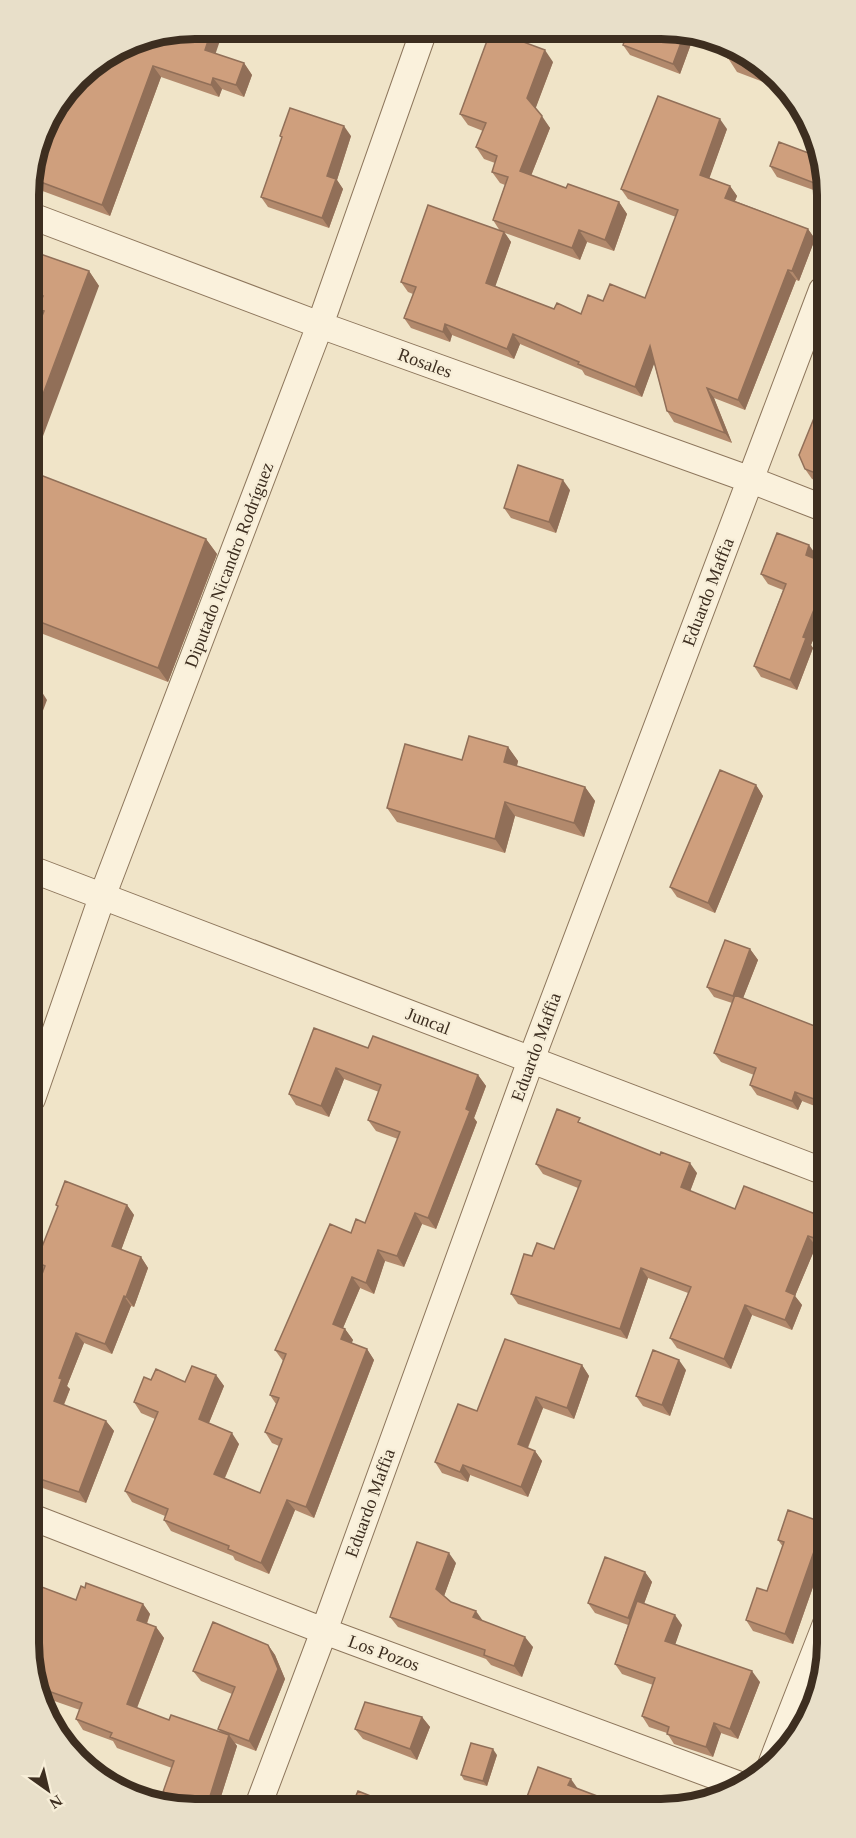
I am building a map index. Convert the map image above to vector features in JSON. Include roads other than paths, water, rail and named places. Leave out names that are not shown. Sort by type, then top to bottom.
[{"type":"street","name":"Diputado Nicandro Rodríguez","points":[[39,1079],[102,897],[320,326],[421,39]]},
{"type":"street","name":"Rosales","points":[[39,219],[320,326],[817,506]]},
{"type":"street","name":"Eduardo Maffia","points":[[261,1799],[531,1060],[817,303]]},
{"type":"street","name":"Juncal","points":[[39,872],[817,1169]]},
{"type":"street","name":"Los Pozos","points":[[39,1520],[324,1631],[731,1782]]},
{"type":"street","points":[[778,1745],[817,1647]]}]
